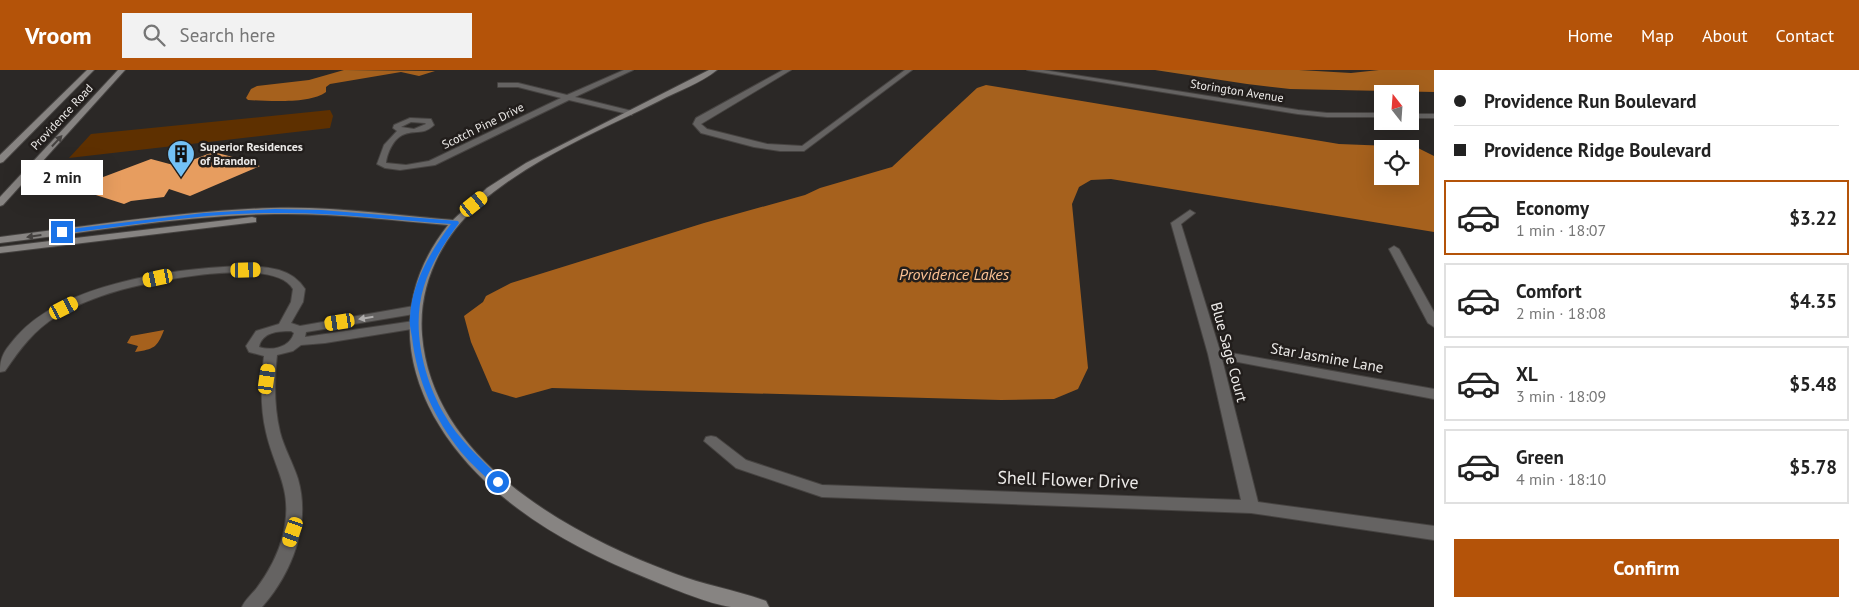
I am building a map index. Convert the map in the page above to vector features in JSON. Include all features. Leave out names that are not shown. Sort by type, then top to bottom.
[{"type":"street","name":"Providence Road","points":[[0,160],[91,70]]},
{"type":"street","name":"Providence Road","points":[[0,203],[122,70]]},
{"type":"street","name":"Scotch Pine Drive","points":[[403,131],[394,136],[381,156],[381,164],[394,168],[411,169],[432,163],[630,70]]},
{"type":"street","points":[[714,70],[560,148],[485,195],[455,223],[430,260],[420,285],[414,310],[414,325],[418,355],[432,400],[451,433],[491,476],[530,508],[583,542],[616,558],[722,603],[760,607]]},
{"type":"street","points":[[788,70],[699,120],[697,124],[704,131],[775,148],[791,150],[804,148],[909,70]]},
{"type":"street","name":"Storington Avenue","points":[[1030,70],[1298,112],[1327,115],[1374,115]]},
{"type":"street","points":[[501,85],[518,85],[629,113]]},
{"type":"street","points":[[1419,116],[1434,116]]},
{"type":"street","points":[[0,240],[231,213],[299,211],[455,223]]},
{"type":"street","name":"Blue Sage Court","points":[[1190,213],[1176,223],[1214,354],[1252,507]]},
{"type":"street","points":[[0,250],[223,222],[278,218],[364,216]]},
{"type":"street","points":[[1394,250],[1434,323]]},
{"type":"street","points":[[0,368],[20,338],[50,315],[104,292],[132,284],[176,276],[258,270],[280,273],[289,277],[299,289],[299,296],[283,326]]},
{"type":"street","points":[[414,310],[298,335],[286,348],[271,353],[257,352],[252,346],[253,342],[268,330],[283,326],[298,335],[325,340],[414,325]]},
{"type":"street","points":[[251,607],[274,577],[285,553],[293,532],[295,509],[291,484],[270,416],[267,388],[271,353]]},
{"type":"street","name":"Star Jasmine Lane","points":[[1214,354],[1434,394]]},
{"type":"street","name":"Shell Flower Drive","points":[[711,441],[741,464],[822,491],[1252,507],[1434,533]]},
{"type":"shaded area","points":[[330,110],[333,116],[330,128],[69,158],[91,134]]},
{"type":"water","points":[[344,70],[435,71],[419,76],[401,72],[330,84],[326,87],[326,92],[319,96],[300,100],[266,101],[248,100],[246,98],[251,89],[257,86],[309,80]]},
{"type":"water","points":[[1155,70],[1299,70],[1351,73],[1379,70],[1434,70],[1434,92],[1419,92],[1419,85],[1374,85],[1374,91],[1290,89]]},
{"type":"water","name":"Providence Lakes","points":[[986,85],[1339,144],[1374,145],[1374,185],[1419,185],[1419,148],[1434,156],[1434,232],[1111,179],[1091,180],[1079,187],[1072,204],[1088,368],[1078,389],[1054,399],[1001,400],[552,388],[516,398],[492,391],[471,342],[464,316],[483,302],[486,296],[511,283],[892,167],[977,88]]},
{"type":"water","points":[[164,330],[157,344],[147,350],[135,352],[138,346],[127,343],[131,336]]},
{"type":"building","name":"Superior Residences of Brandon","points":[[213,152],[249,161],[247,162],[260,166],[190,196],[169,189],[164,197],[131,201],[124,204],[74,188],[151,159],[177,166]]},
{"type":"place","name":"Superior Residences of Brandon","points":[[181,178]]},
{"type":"route","points":[[62,232],[204,215],[275,211],[321,212],[455,223],[430,260],[420,285],[414,310],[414,332],[426,384],[440,415],[451,433],[485,471],[498,482]]}]
